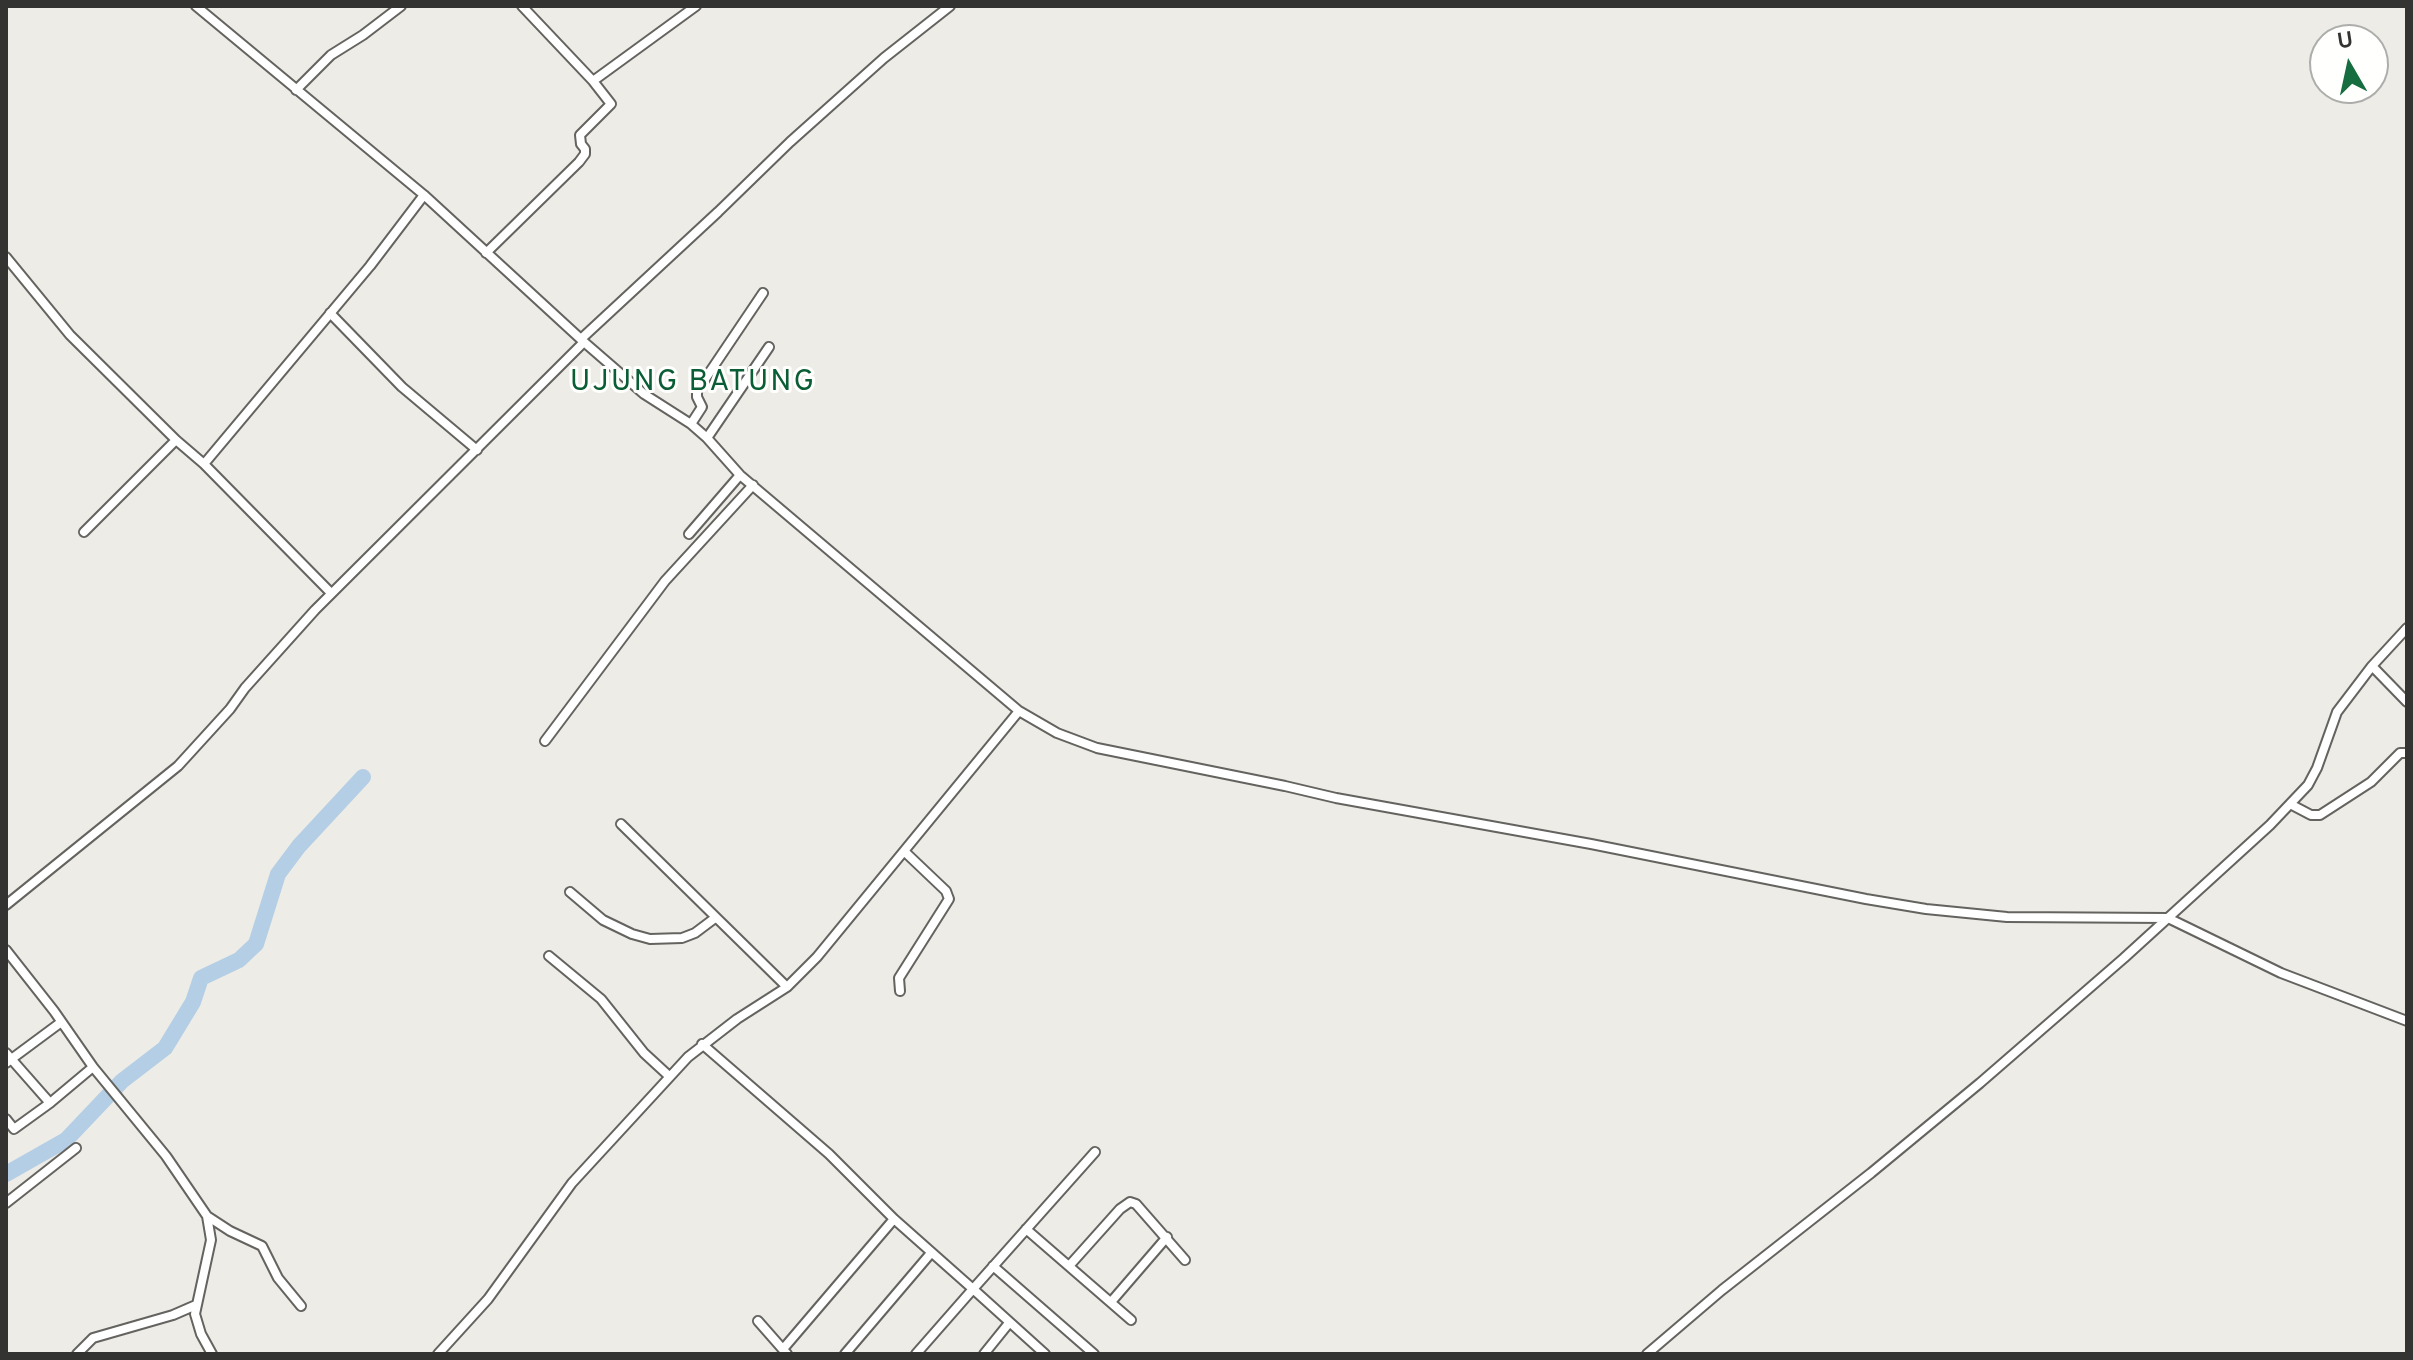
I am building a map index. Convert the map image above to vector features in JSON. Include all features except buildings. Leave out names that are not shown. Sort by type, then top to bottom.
[{"type":"street","points":[[196,6],[424,195],[644,394],[691,424],[740,475],[1019,711],[1057,733],[1097,748],[1336,798],[1926,909],[2007,917],[2168,918],[2281,973],[2407,1021]]},
{"type":"street","points":[[296,90],[331,55],[401,6]]},
{"type":"street","points":[[486,253],[585,154],[580,135],[611,104],[522,6]]},
{"type":"street","points":[[593,81],[696,6]]},
{"type":"street","points":[[6,905],[178,766],[331,593],[477,450],[582,340],[790,142],[884,58],[950,6]]},
{"type":"street","points":[[204,464],[370,266],[424,195]]},
{"type":"street","points":[[6,257],[70,335],[204,464],[331,593]]},
{"type":"street","points":[[691,424],[702,407],[697,391],[763,293]]},
{"type":"street","points":[[330,313],[402,387],[477,450]]},
{"type":"street","points":[[707,438],[769,347]]},
{"type":"street","points":[[84,532],[176,440]]},
{"type":"street","points":[[689,534],[740,475]]},
{"type":"street","points":[[545,741],[665,581],[753,485]]},
{"type":"street","points":[[1647,1354],[1980,1083],[2168,918],[2290,804],[2308,785],[2317,768],[2337,712],[2372,666],[2407,628]]},
{"type":"street","points":[[2372,666],[2407,702]]},
{"type":"street","points":[[438,1354],[488,1299],[572,1183],[702,1044],[787,987],[817,957],[1019,711]]},
{"type":"street","points":[[2290,804],[2311,815],[2320,815],[2371,782],[2400,753],[2407,753]]},
{"type":"street","points":[[621,824],[787,987]]},
{"type":"street","points":[[900,991],[901,973],[949,899],[946,891],[905,852]]},
{"type":"street","points":[[570,892],[603,920],[650,939],[682,938],[704,928],[715,918]]},
{"type":"street","points":[[6,950],[117,1098],[166,1156],[207,1216],[262,1246],[278,1278],[301,1306]]},
{"type":"street","points":[[549,956],[601,999],[644,1053],[669,1076]]},
{"type":"street","points":[[50,1103],[8,1059],[60,1023]]},
{"type":"street","points":[[702,1044],[829,1154],[894,1219],[1045,1354]]},
{"type":"street","points":[[6,1136],[93,1067]]},
{"type":"street","points":[[6,1119],[14,1129]]},
{"type":"street","points":[[6,1203],[76,1148]]},
{"type":"street","points":[[916,1354],[1095,1152]]},
{"type":"street","points":[[1069,1266],[1127,1203],[1136,1204],[1185,1260]]},
{"type":"street","points":[[207,1216],[211,1240],[196,1305],[197,1325],[212,1354]]},
{"type":"street","points":[[758,1321],[785,1352],[894,1219]]},
{"type":"street","points":[[1026,1229],[1131,1320]]},
{"type":"street","points":[[1111,1302],[1167,1237]]},
{"type":"street","points":[[845,1354],[931,1253]]},
{"type":"street","points":[[993,1266],[1094,1354]]},
{"type":"street","points":[[77,1354],[93,1338],[173,1315],[196,1305]]},
{"type":"street","points":[[984,1354],[1009,1323]]},
{"type":"waterway","points":[[6,1174],[66,1140],[122,1081],[165,1048],[193,1002],[201,978],[239,960],[256,944],[278,874],[299,846],[363,777]]},
{"type":"district","name":"UJUNG BATUNG","points":[[693,384]]}]
